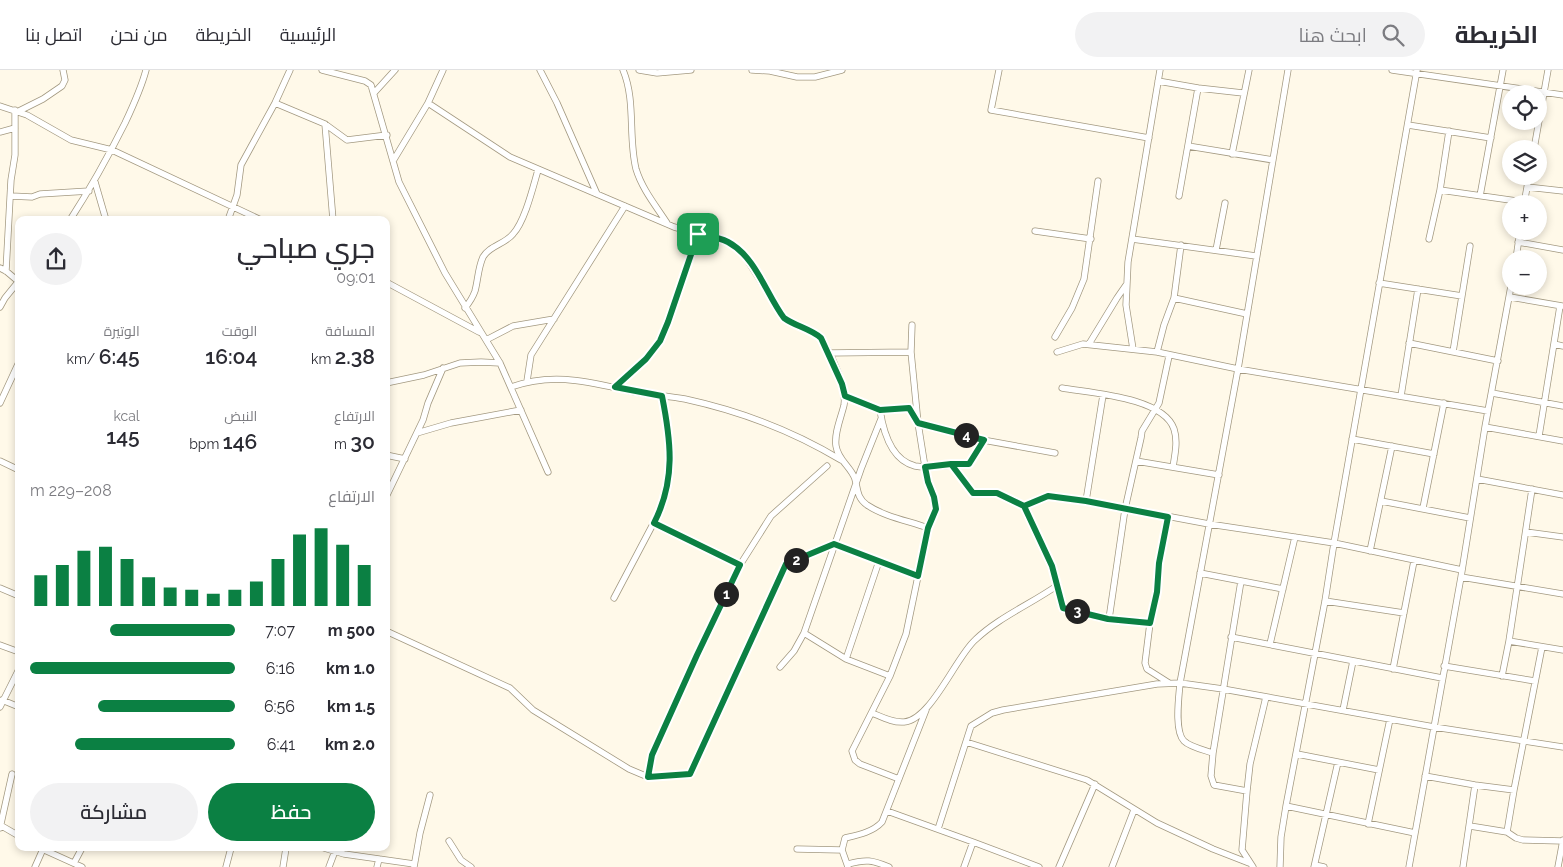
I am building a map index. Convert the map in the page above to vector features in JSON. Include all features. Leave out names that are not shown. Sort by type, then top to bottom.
[{"type":"street","points":[[17,111],[43,99],[62,86],[65,80],[63,70]]},
{"type":"street","points":[[73,216],[95,182],[112,150],[140,91],[146,70]]},
{"type":"street","points":[[230,216],[234,208],[242,165],[290,70]]},
{"type":"street","points":[[322,70],[368,82],[374,93],[399,182],[437,259],[500,363],[548,472]]},
{"type":"street","points":[[374,93],[395,70]]},
{"type":"street","points":[[392,161],[428,104],[443,70]]},
{"type":"street","points":[[540,70],[557,103],[597,194]]},
{"type":"street","points":[[623,70],[629,89],[636,168],[640,181],[667,223]]},
{"type":"street","points":[[639,70],[657,73],[691,70]]},
{"type":"street","points":[[752,70],[770,71],[796,77],[815,77],[842,70]]},
{"type":"street","points":[[999,70],[991,110],[1149,138]]},
{"type":"street","points":[[1133,349],[1126,305],[1126,286],[1160,70]]},
{"type":"street","points":[[1232,154],[1249,70]]},
{"type":"street","points":[[1213,753],[1188,744],[1182,739],[1178,725],[1180,683],[1238,369],[1288,70]]},
{"type":"street","points":[[1392,70],[1417,72],[1501,87]]},
{"type":"street","points":[[1480,196],[1503,70]]},
{"type":"street","points":[[1545,85],[1548,70]]},
{"type":"street","points":[[1280,867],[1280,842],[1286,806],[1326,601],[1360,390],[1417,72]]},
{"type":"street","points":[[1158,81],[1243,93]]},
{"type":"street","points":[[1179,196],[1198,88]]},
{"type":"street","points":[[1547,93],[1563,95]]},
{"type":"street","points":[[275,103],[325,124],[347,140],[386,135]]},
{"type":"street","points":[[428,104],[510,157],[674,227],[726,241],[736,248],[754,269],[784,318],[817,334],[828,353],[842,384],[845,396],[836,444],[838,454],[852,473],[858,495],[869,507],[928,528]]},
{"type":"street","points":[[0,106],[17,111],[70,140],[112,150],[252,216]]},
{"type":"street","points":[[15,280],[3,270],[15,155],[17,111]]},
{"type":"street","points":[[325,124],[333,216]]},
{"type":"street","points":[[1408,124],[1491,138]]},
{"type":"street","points":[[0,132],[15,128]]},
{"type":"street","points":[[1429,239],[1440,190],[1449,131]]},
{"type":"street","points":[[1188,146],[1273,160]]},
{"type":"street","points":[[465,308],[475,291],[477,276],[485,255],[490,249],[507,241],[520,224],[538,170]]},
{"type":"street","points":[[1055,337],[1072,308],[1084,279],[1098,181]]},
{"type":"street","points":[[95,182],[105,216]]},
{"type":"street","points":[[1526,195],[1527,187],[1563,191]]},
{"type":"street","points":[[1440,190],[1502,200]]},
{"type":"street","points":[[11,196],[32,197],[40,194],[89,191]]},
{"type":"street","points":[[1216,250],[1225,203]]},
{"type":"street","points":[[527,381],[531,355],[625,206]]},
{"type":"street","points":[[1036,231],[1090,239]]},
{"type":"street","points":[[615,387],[646,359],[660,341],[698,234]]},
{"type":"street","points":[[1132,239],[1256,256]]},
{"type":"street","points":[[1517,250],[1518,242],[1563,250]]},
{"type":"street","points":[[1157,352],[1174,298],[1181,245]]},
{"type":"street","points":[[1453,352],[1470,246]]},
{"type":"street","points":[[1379,283],[1462,296]]},
{"type":"street","points":[[390,284],[481,333]]},
{"type":"street","points":[[0,307],[15,286]]},
{"type":"street","points":[[1090,344],[1126,286]]},
{"type":"street","points":[[1401,396],[1418,289]]},
{"type":"street","points":[[1409,867],[1485,427],[1510,297],[1562,306],[1538,436]]},
{"type":"street","points":[[1174,298],[1247,314]]},
{"type":"street","points":[[486,340],[513,326],[554,319]]},
{"type":"street","points":[[899,779],[860,764],[853,757],[853,747],[890,676],[906,634],[928,528],[936,509],[928,482],[918,423],[911,352],[912,325]]},
{"type":"street","points":[[1409,343],[1498,361]]},
{"type":"street","points":[[1057,352],[1072,346],[1090,344],[1157,352],[1238,369],[1488,411]]},
{"type":"street","points":[[1554,344],[1563,346]]},
{"type":"street","points":[[828,353],[911,352]]},
{"type":"street","points":[[1108,619],[1125,509],[1142,431],[1156,410],[1162,395],[1169,356]]},
{"type":"street","points":[[390,381],[424,375],[443,368],[466,363],[500,363]]},
{"type":"street","points":[[390,489],[417,433],[443,368]]},
{"type":"street","points":[[0,403],[15,371]]},
{"type":"street","points":[[511,387],[527,381],[562,379],[684,399],[764,422],[805,440],[843,461]]},
{"type":"street","points":[[1062,388],[1142,404],[1165,416],[1174,430],[1176,448],[1173,467]]},
{"type":"street","points":[[1492,393],[1563,406]]},
{"type":"street","points":[[1086,501],[1103,395]]},
{"type":"street","points":[[614,598],[662,508],[667,493],[669,474],[668,429],[662,396]]},
{"type":"street","points":[[845,396],[880,410],[909,408],[918,423],[984,440],[1055,453]]},
{"type":"street","points":[[1423,508],[1444,403]]},
{"type":"street","points":[[417,433],[451,423],[521,410]]},
{"type":"street","points":[[880,410],[888,441],[900,458],[914,466],[969,464],[984,440]]},
{"type":"street","points":[[780,666],[794,651],[804,633],[867,452],[881,419]]},
{"type":"street","points":[[1485,427],[1563,441]]},
{"type":"street","points":[[1352,440],[1434,454]]},
{"type":"street","points":[[1370,551],[1392,446]]},
{"type":"street","points":[[390,456],[405,459]]},
{"type":"street","points":[[0,461],[15,468]]},
{"type":"street","points":[[1136,461],[1218,475]]},
{"type":"street","points":[[951,464],[973,493],[997,493],[1024,506],[1052,566],[1063,608],[1108,619],[1150,623]]},
{"type":"street","points":[[648,777],[652,755],[740,565],[771,516],[827,466]]},
{"type":"street","points":[[1477,479],[1563,495]]},
{"type":"street","points":[[1502,676],[1532,489]]},
{"type":"street","points":[[1024,506],[1048,496],[1086,501],[1210,524],[1334,542],[1461,574],[1563,594]]},
{"type":"street","points":[[1381,501],[1470,518]]},
{"type":"street","points":[[1168,517],[1159,563],[1157,592],[1150,623],[1145,663],[1147,670],[1170,683]]},
{"type":"street","points":[[654,523],[740,565]]},
{"type":"street","points":[[1526,532],[1563,538]]},
{"type":"street","points":[[1270,644],[1295,537]]},
{"type":"street","points":[[390,633],[510,688],[533,710],[629,769],[648,777],[690,774],[786,564],[834,544],[918,576]]},
{"type":"street","points":[[846,659],[879,561]]},
{"type":"street","points":[[1393,669],[1414,561]]},
{"type":"street","points":[[1200,573],[1283,589]]},
{"type":"street","points":[[1241,582],[1222,689],[1211,776],[1214,785],[1247,791]]},
{"type":"street","points":[[872,713],[891,720],[906,722],[926,708],[941,690],[973,641],[996,623],[1058,585]]},
{"type":"street","points":[[0,588],[15,594]]},
{"type":"street","points":[[1326,601],[1404,613]]},
{"type":"street","points":[[804,633],[846,659],[890,676]]},
{"type":"street","points":[[1231,637],[1442,678]]},
{"type":"street","points":[[1508,641],[1563,650]]},
{"type":"street","points":[[0,644],[15,650]]},
{"type":"street","points":[[1507,832],[1542,647]]},
{"type":"street","points":[[1344,710],[1353,661]]},
{"type":"street","points":[[1444,666],[1535,681]]},
{"type":"street","points":[[0,707],[15,677]]},
{"type":"street","points":[[938,829],[970,726],[992,713],[1170,683],[1222,689],[1434,727],[1563,747]]},
{"type":"street","points":[[1251,865],[1242,850],[1247,791],[1250,764],[1266,697]]},
{"type":"street","points":[[2,700],[15,705]]},
{"type":"street","points":[[889,867],[871,860],[863,860],[848,866],[842,850],[845,838],[878,827],[882,822],[926,708]]},
{"type":"street","points":[[1368,824],[1390,719]]},
{"type":"street","points":[[966,742],[1070,774],[1095,784],[1134,810],[1213,849],[1251,865]]},
{"type":"street","points":[[1296,754],[1379,770]]},
{"type":"street","points":[[1324,867],[1315,866],[1338,762]]},
{"type":"street","points":[[12,774],[0,826],[15,834]]},
{"type":"street","points":[[1425,776],[1514,790]]},
{"type":"street","points":[[1059,867],[1095,784]]},
{"type":"street","points":[[1463,867],[1475,785]]},
{"type":"street","points":[[330,867],[335,851],[414,866],[430,795]]},
{"type":"street","points":[[1286,806],[1415,832]]},
{"type":"street","points":[[1112,867],[1134,810]]},
{"type":"street","points":[[887,811],[1039,867]]},
{"type":"street","points":[[1470,826],[1507,832],[1523,840],[1563,841],[1558,867]]},
{"type":"street","points":[[449,841],[461,860],[471,867]]},
{"type":"street","points":[[964,867],[973,842]]},
{"type":"street","points":[[796,849],[842,850]]},
{"type":"street","points":[[36,867],[41,851]]},
{"type":"street","points":[[48,851],[82,867]]},
{"type":"street","points":[[74,863],[80,851]]},
{"type":"street","points":[[226,867],[230,851]]},
{"type":"street","points":[[283,867],[286,851]]},
{"type":"street","points":[[377,867],[378,858]]},
{"type":"route","points":[[698,234],[665,332],[646,359],[615,387],[662,396],[670,448],[669,474],[667,493],[654,523],[740,565],[652,755],[648,777],[690,774],[786,564],[834,544],[918,576],[928,528],[936,509],[936,502],[928,482],[925,467],[951,464],[973,493],[997,493],[1024,506],[1052,566],[1063,608],[1108,619],[1150,623],[1157,592],[1159,563],[1168,517],[1086,501],[1048,496],[1024,506],[997,493],[973,493],[951,464],[969,464],[984,440],[918,423],[909,408],[880,410],[845,396],[842,384],[821,338],[817,334],[784,318],[754,269],[736,248],[726,241],[698,234]]}]
